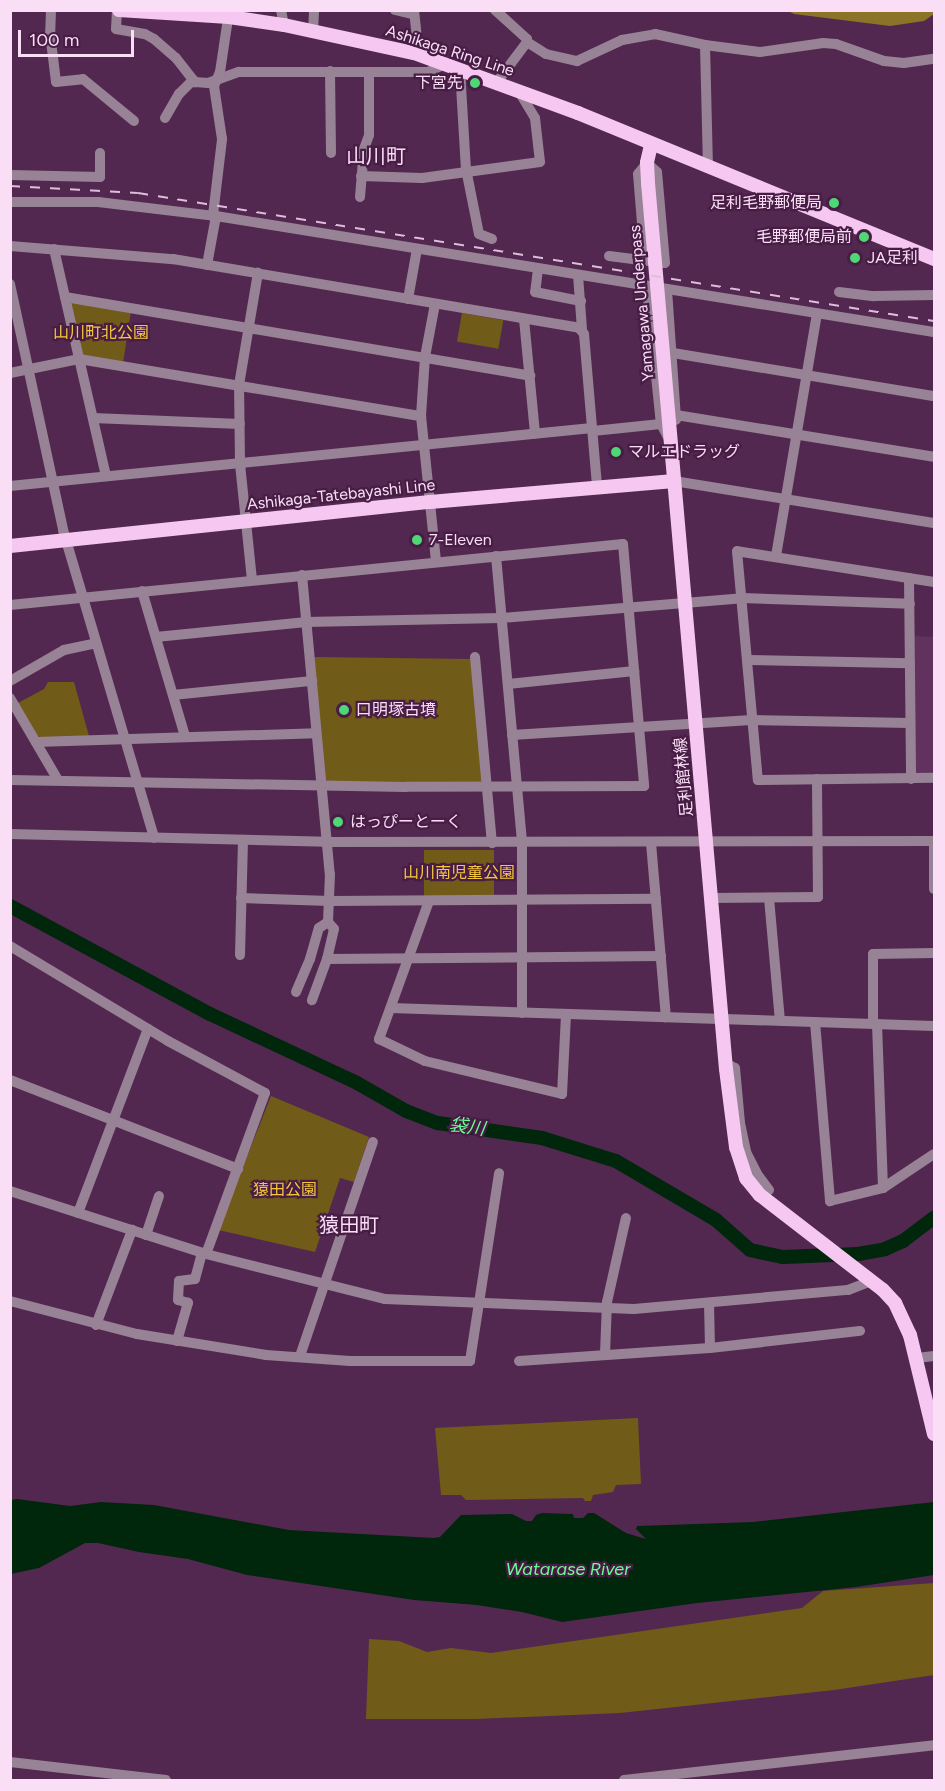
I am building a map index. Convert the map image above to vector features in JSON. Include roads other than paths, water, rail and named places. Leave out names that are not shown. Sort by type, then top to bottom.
[{"type":"main road","name":"Ashikaga Ring Line","points":[[118,10],[229,14],[414,53],[518,90],[934,259]]},
{"type":"main road","points":[[647,163],[651,145]]},
{"type":"main road","name":"Yamagawa Underpass","points":[[647,163],[669,420]]},
{"type":"main road","points":[[669,420],[674,481]]},
{"type":"main road","name":"Ashikaga-Tatebayashi Line","points":[[10,546],[430,502],[674,481]]},
{"type":"main road","name":"足利館林線","points":[[674,481],[725,1063]]},
{"type":"main road","points":[[725,1063],[740,1160],[752,1186],[775,1210],[889,1296],[902,1314],[918,1362],[934,1434]]},
{"type":"street","points":[[51,10],[50,33],[56,82],[83,79],[134,121]]},
{"type":"street","points":[[118,10],[117,29],[145,34],[154,39],[176,58],[193,80],[208,83],[239,72],[428,72],[445,64]]},
{"type":"street","points":[[281,10],[284,25]]},
{"type":"street","points":[[313,31],[314,10]]},
{"type":"street","points":[[395,10],[413,13],[417,40],[414,53]]},
{"type":"street","points":[[495,10],[527,42],[546,54],[577,61],[622,40],[655,33],[705,45],[760,52],[836,44],[884,61],[904,63],[934,59]]},
{"type":"street","points":[[207,265],[222,139],[214,86],[229,14]]},
{"type":"street","points":[[497,82],[527,42]]},
{"type":"street","points":[[705,45],[708,167]]},
{"type":"street","points":[[460,69],[467,173],[479,234],[492,239]]},
{"type":"street","points":[[330,71],[331,153]]},
{"type":"street","points":[[360,198],[364,149],[369,135],[369,72]]},
{"type":"street","points":[[165,118],[179,94],[193,80]]},
{"type":"street","points":[[361,176],[422,178],[467,173],[504,165],[540,162],[535,118],[518,90]]},
{"type":"street","points":[[10,176],[100,177],[100,153]]},
{"type":"street","points":[[609,256],[646,261],[662,263],[665,263],[657,172],[647,163],[638,174],[646,261]]},
{"type":"street","points":[[10,202],[98,202],[214,215],[934,332]]},
{"type":"street","points":[[10,246],[173,259],[582,329]]},
{"type":"street","points":[[54,249],[106,476]]},
{"type":"street","points":[[408,299],[417,249]]},
{"type":"street","points":[[538,269],[535,292],[581,301]]},
{"type":"street","points":[[252,580],[240,463],[239,385],[258,273]]},
{"type":"street","points":[[578,275],[597,486]]},
{"type":"street","points":[[10,284],[65,540],[154,838]]},
{"type":"street","points":[[648,287],[669,420]]},
{"type":"street","points":[[666,289],[673,353],[669,420]]},
{"type":"street","points":[[839,292],[874,296],[934,295]]},
{"type":"street","points":[[65,297],[530,376]]},
{"type":"street","points":[[435,304],[425,357],[421,416],[436,562]]},
{"type":"street","points":[[776,556],[817,313]]},
{"type":"street","points":[[524,319],[535,433]]},
{"type":"street","points":[[673,353],[934,396]]},
{"type":"street","points":[[10,373],[79,360],[421,416]]},
{"type":"street","points":[[93,418],[240,424]]},
{"type":"street","points":[[10,486],[669,420],[798,434],[934,457]]},
{"type":"street","points":[[674,481],[934,523]]},
{"type":"street","points":[[10,605],[623,544],[644,786],[487,787],[10,780]]},
{"type":"street","points":[[934,582],[737,551],[758,780],[934,778]]},
{"type":"street","points":[[496,556],[522,843],[522,1013]]},
{"type":"street","points":[[302,575],[327,842],[330,901],[328,922],[334,929],[327,959],[312,1000]]},
{"type":"street","points":[[909,578],[911,778]]},
{"type":"street","points":[[142,591],[185,736]]},
{"type":"street","points":[[156,637],[306,622],[501,618],[742,598],[910,604]]},
{"type":"street","points":[[10,681],[64,650],[96,643]]},
{"type":"street","points":[[475,657],[492,843]]},
{"type":"street","points":[[747,660],[910,663]]},
{"type":"street","points":[[507,684],[634,671]]},
{"type":"street","points":[[173,694],[312,681]]},
{"type":"street","points":[[10,698],[58,780]]},
{"type":"street","points":[[512,735],[639,729],[752,720],[910,723]]},
{"type":"street","points":[[36,741],[316,733]]},
{"type":"street","points":[[711,898],[818,897],[817,779]]},
{"type":"street","points":[[10,834],[327,842],[934,841],[934,889]]},
{"type":"street","points":[[240,956],[243,840]]},
{"type":"street","points":[[651,843],[666,1017]]},
{"type":"street","points":[[241,898],[330,901],[656,899]]},
{"type":"street","points":[[770,898],[780,1021]]},
{"type":"street","points":[[429,901],[379,1039],[425,1061],[562,1094],[566,1014]]},
{"type":"street","points":[[296,992],[310,959],[319,928],[328,922]]},
{"type":"street","points":[[11,948],[148,1029],[265,1093],[195,1279],[179,1281],[178,1300],[188,1303],[177,1341]]},
{"type":"street","points":[[883,1188],[873,954],[934,953]]},
{"type":"street","points":[[327,959],[661,956]]},
{"type":"street","points":[[391,1008],[934,1026]]},
{"type":"street","points":[[815,1022],[830,1202],[883,1188],[934,1154]]},
{"type":"street","points":[[78,1213],[148,1029]]},
{"type":"street","points":[[725,1063],[734,1065],[735,1068],[740,1123],[749,1159],[769,1190]]},
{"type":"street","points":[[10,1080],[237,1169]]},
{"type":"street","points":[[300,1356],[372,1142]]},
{"type":"street","points":[[10,1301],[96,1325],[266,1355],[350,1361],[470,1361],[499,1173]]},
{"type":"street","points":[[10,1191],[204,1254],[385,1299],[646,1309],[848,1290],[871,1281]]},
{"type":"street","points":[[146,1235],[159,1196]]},
{"type":"street","points":[[605,1354],[606,1309],[626,1218]]},
{"type":"street","points":[[96,1325],[132,1230]]},
{"type":"street","points":[[709,1303],[710,1348]]},
{"type":"street","points":[[519,1361],[710,1348],[860,1331]]},
{"type":"street","points":[[918,1362],[934,1356]]},
{"type":"street","points":[[624,1780],[738,1769],[934,1744]]},
{"type":"street","points":[[10,1762],[88,1777],[166,1780]]},
{"type":"street","points":[[738,1769],[739,1780]]},
{"type":"water","name":"Watarase River","points":[[11,1500],[70,1506],[101,1502],[154,1505],[289,1530],[434,1538],[440,1537],[461,1515],[512,1514],[526,1521],[532,1521],[536,1515],[542,1513],[573,1514],[574,1518],[583,1518],[588,1513],[594,1513],[626,1533],[646,1539],[636,1529],[637,1526],[753,1522],[934,1502],[934,1575],[856,1587],[697,1603],[562,1622],[522,1612],[477,1605],[414,1600],[247,1575],[188,1559],[98,1543],[85,1543],[39,1568],[11,1574]]},
{"type":"waterway","name":"袋川","points":[[10,906],[210,1014],[357,1083],[406,1111],[438,1123],[542,1138],[616,1161],[716,1220],[750,1250],[783,1257],[858,1254],[885,1249],[903,1241],[934,1218]]},
{"type":"railway","points":[[10,186],[138,193],[934,321]]},
{"type":"place","name":"下宮先","points":[[475,83]]},
{"type":"place","name":"足利毛野郵便局","points":[[834,203]]},
{"type":"place","name":"毛野郵便局前","points":[[864,237]]},
{"type":"place","name":"JA足利","points":[[855,258]]},
{"type":"place","name":"マルエドラッグ","points":[[616,452]]},
{"type":"place","name":"7-Eleven","points":[[417,540]]},
{"type":"place","name":"口明塚古墳","points":[[344,710]]},
{"type":"place","name":"はっぴーとーく","points":[[338,822]]},
{"type":"district","name":"山川町","points":[[376,156]]},
{"type":"district","name":"猿田町","points":[[349,1225]]},
{"type":"park label","name":"山川町北公園","points":[[101,333]]},
{"type":"park label","name":"山川南児童公園","points":[[459,873]]},
{"type":"park label","name":"猿田公園","points":[[285,1190]]}]
